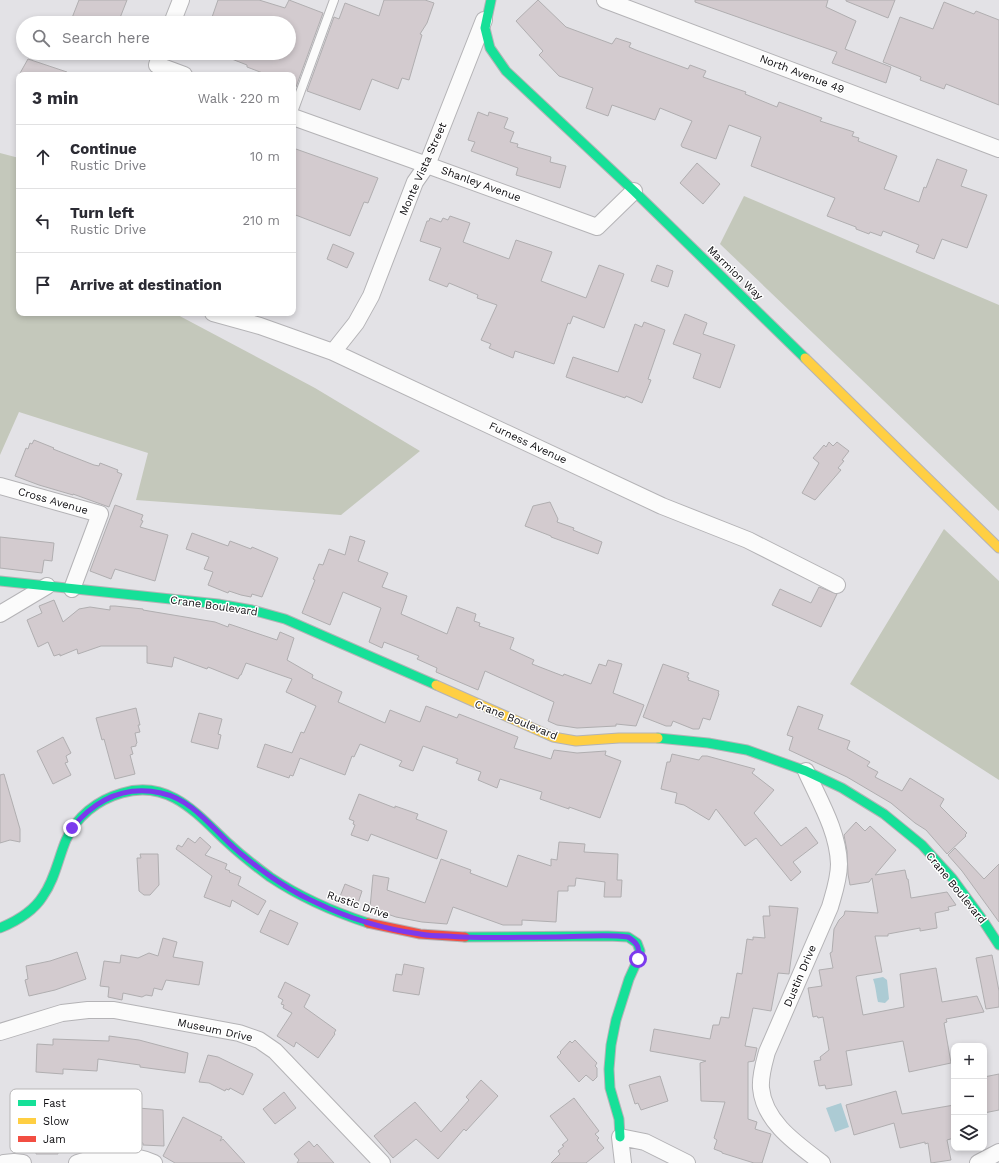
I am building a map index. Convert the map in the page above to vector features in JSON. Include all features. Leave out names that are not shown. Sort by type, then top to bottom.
[{"type":"street","points":[[175,16],[181,0]]},
{"type":"street","name":"North Avenue 49","points":[[607,0],[999,149]]},
{"type":"street","name":"Monte Vista Street","points":[[333,352],[356,323],[371,296],[415,182],[427,164],[491,1]]},
{"type":"street","name":"Marmion Way","points":[[491,1],[485,28],[490,48],[506,71],[634,191],[999,548]]},
{"type":"street","points":[[161,60],[179,72]]},
{"type":"street","name":"Shanley Avenue","points":[[296,118],[427,164],[597,227],[634,191]]},
{"type":"street","name":"Furness Avenue","points":[[224,316],[260,326],[333,352],[662,506],[748,540],[837,585]]},
{"type":"street","name":"Cross Avenue","points":[[0,486],[100,514],[72,588]]},
{"type":"street","name":"Crane Boulevard","points":[[0,581],[218,604],[252,610],[285,619],[553,737],[576,740],[664,738],[708,743],[747,750],[806,771],[842,788],[884,814],[922,845],[952,878],[999,945]]},
{"type":"street","points":[[0,614],[47,586]]},
{"type":"street","name":"Dustin Drive","points":[[806,771],[829,823],[836,843],[839,864],[837,884],[830,907],[767,1052],[762,1069],[761,1088],[765,1106],[777,1124],[793,1141],[822,1163]]},
{"type":"street","name":"Rustic Drive","points":[[0,928],[11,924],[26,914],[48,890],[56,874],[66,839],[81,816],[95,805],[109,797],[124,792],[140,790],[163,793],[185,802],[199,813],[240,853],[274,879],[316,903],[368,923],[421,935],[470,938],[628,937],[637,943],[640,951],[616,1020],[611,1045],[610,1069],[610,1088],[619,1118],[620,1137]]},
{"type":"street","name":"Museum Drive","points":[[0,1032],[62,1013],[88,1010],[114,1010],[239,1033],[259,1040],[275,1051],[382,1163]]},
{"type":"street","points":[[623,1163],[620,1137],[645,1142],[686,1163]]},
{"type":"street","points":[[978,1163],[999,1152]]},
{"type":"street","points":[[77,1163],[101,1156],[124,1155],[154,1163]]},
{"type":"street","points":[[4,1163],[23,1163]]},
{"type":"lane","points":[[296,104],[334,0]]},
{"type":"shaded area","points":[[0,153],[16,157],[16,316],[180,316],[315,388],[420,451],[341,515],[136,500],[148,453],[19,412],[0,455]]},
{"type":"shaded area","points":[[744,196],[999,305],[999,511],[720,244]]},
{"type":"shaded area","points":[[944,529],[999,581],[999,780],[850,684]]},
{"type":"water","points":[[883,977],[887,980],[889,999],[885,1003],[878,1002],[873,979]]},
{"type":"water","points":[[841,1103],[849,1127],[835,1132],[826,1108]]},
{"type":"building","points":[[79,0],[127,0],[121,16],[73,16]]},
{"type":"building","points":[[218,0],[259,0],[285,8],[289,0],[323,13],[296,87],[296,72],[260,72],[234,60],[296,60],[296,16],[212,16]]},
{"type":"building","points":[[384,0],[425,0],[434,3],[427,23],[420,34],[422,35],[409,80],[402,78],[398,89],[372,79],[360,110],[307,91],[334,17],[339,19],[345,3],[379,16]]},
{"type":"building","points":[[538,0],[566,27],[612,44],[616,38],[631,43],[629,47],[688,69],[690,65],[706,71],[703,77],[746,92],[745,94],[777,107],[779,102],[822,118],[820,121],[854,132],[852,136],[859,138],[858,141],[897,156],[884,189],[919,202],[937,159],[967,170],[961,186],[987,195],[967,248],[942,239],[934,259],[916,252],[919,245],[883,231],[881,236],[870,232],[869,234],[856,229],[856,227],[827,216],[835,198],[751,166],[761,137],[729,125],[716,159],[682,147],[681,145],[692,121],[660,108],[655,120],[612,105],[608,116],[586,108],[593,88],[559,76],[539,55],[543,51],[516,21]]},
{"type":"building","points":[[695,0],[828,0],[826,7],[856,21],[845,49],[891,67],[886,83],[832,63],[837,52],[695,2]]},
{"type":"building","points":[[846,0],[895,0],[888,18]]},
{"type":"building","points":[[944,2],[974,14],[976,11],[999,20],[999,105],[946,84],[944,89],[920,80],[921,77],[883,62],[900,17],[933,29]]},
{"type":"building","points":[[27,60],[31,60],[67,72],[21,72]]},
{"type":"building","points":[[478,112],[488,116],[489,112],[508,118],[504,128],[514,132],[510,142],[518,144],[517,147],[551,157],[550,162],[566,166],[560,188],[516,175],[518,168],[471,151],[475,142],[468,140]]},
{"type":"building","points":[[296,149],[378,178],[368,203],[364,202],[350,236],[296,215]]},
{"type":"building","points":[[697,163],[720,184],[703,204],[680,183]]},
{"type":"building","points":[[450,216],[470,223],[463,242],[509,259],[516,240],[552,252],[541,281],[586,298],[599,265],[624,274],[604,328],[573,316],[570,324],[568,323],[554,364],[515,351],[513,358],[489,348],[491,344],[481,340],[497,305],[477,298],[478,295],[449,283],[447,287],[429,280],[441,248],[420,241],[427,221],[429,221],[430,218],[441,222],[443,218],[448,220]]},
{"type":"building","points":[[333,244],[354,253],[347,268],[327,259]]},
{"type":"building","points":[[657,265],[673,271],[668,287],[651,281]]},
{"type":"building","points":[[685,314],[707,323],[703,334],[735,345],[720,388],[693,378],[701,354],[673,344]]},
{"type":"building","points":[[644,322],[665,330],[648,379],[651,380],[642,403],[626,396],[625,398],[566,377],[573,357],[618,372],[635,324],[642,327]]},
{"type":"building","points":[[34,440],[94,465],[99,466],[100,463],[118,470],[117,472],[122,474],[109,507],[15,476],[26,448],[28,449],[30,443],[32,444]]},
{"type":"building","points":[[829,442],[833,446],[837,442],[849,451],[842,460],[844,461],[838,468],[841,470],[815,500],[802,493],[819,463],[813,458],[824,445],[826,447]]},
{"type":"building","points":[[550,502],[558,519],[557,522],[574,528],[573,530],[602,542],[598,554],[525,526],[533,506]]},
{"type":"building","points":[[115,505],[143,515],[141,520],[143,521],[140,527],[168,535],[155,581],[115,569],[111,579],[90,571]]},
{"type":"building","points":[[192,533],[228,546],[230,541],[251,549],[252,547],[278,558],[262,597],[252,594],[251,597],[229,591],[228,593],[208,585],[213,572],[204,569],[209,557],[186,549]]},
{"type":"building","points":[[350,536],[365,541],[358,561],[388,573],[382,587],[407,596],[401,614],[447,634],[457,607],[476,614],[474,621],[480,623],[479,626],[514,638],[510,649],[534,660],[532,664],[563,676],[564,674],[591,684],[599,664],[606,666],[608,660],[622,664],[613,693],[644,705],[636,726],[616,724],[616,726],[577,728],[557,725],[548,721],[554,702],[485,671],[478,690],[436,672],[437,668],[417,659],[419,656],[384,642],[382,648],[369,642],[381,608],[343,592],[330,625],[302,613],[315,580],[313,579],[319,564],[323,565],[329,549],[345,555]]},
{"type":"building","points":[[0,537],[54,543],[52,561],[44,560],[42,573],[0,568]]},
{"type":"building","points":[[819,587],[837,594],[821,627],[772,605],[780,589],[811,603]]},
{"type":"building","points":[[54,600],[63,622],[79,609],[90,607],[110,610],[110,606],[115,606],[143,609],[215,622],[228,627],[229,624],[277,640],[280,632],[294,638],[287,660],[313,675],[312,678],[342,692],[338,702],[385,723],[390,710],[420,722],[426,706],[457,718],[459,714],[518,737],[514,748],[551,759],[554,750],[577,753],[606,751],[605,755],[621,761],[600,818],[540,799],[542,792],[500,779],[497,788],[478,780],[481,772],[456,763],[458,759],[423,746],[413,771],[399,766],[402,761],[360,744],[354,757],[352,756],[345,775],[300,758],[293,776],[290,775],[289,778],[257,767],[265,744],[292,753],[301,732],[304,733],[316,706],[286,692],[292,679],[246,663],[238,679],[208,667],[207,669],[174,657],[172,667],[147,663],[147,646],[101,646],[78,654],[77,649],[60,656],[60,654],[54,656],[48,642],[38,647],[27,620],[42,613],[39,606]]},
{"type":"building","points":[[663,664],[689,673],[687,677],[689,678],[688,680],[719,691],[710,720],[703,718],[699,729],[693,729],[673,721],[671,726],[666,726],[643,717]]},
{"type":"building","points":[[798,706],[823,715],[818,729],[850,741],[847,749],[870,762],[867,766],[878,772],[875,777],[902,791],[910,778],[944,799],[940,806],[967,833],[965,835],[966,836],[947,854],[926,830],[891,803],[847,777],[789,750],[793,737],[787,735]]},
{"type":"building","points":[[136,708],[140,732],[135,733],[137,743],[136,746],[131,747],[133,754],[130,755],[135,774],[115,779],[104,739],[102,740],[96,718]]},
{"type":"building","points":[[199,713],[222,719],[218,734],[221,735],[218,749],[191,742]]},
{"type":"building","points":[[63,737],[71,753],[66,756],[68,762],[65,763],[71,775],[53,784],[37,751]]},
{"type":"building","points":[[672,754],[699,760],[702,756],[707,756],[755,769],[752,773],[774,790],[754,813],[781,846],[806,827],[818,843],[793,862],[801,872],[791,881],[756,838],[745,846],[716,809],[709,820],[684,805],[675,803],[677,793],[661,789],[667,762],[670,762]]},
{"type":"building","points":[[4,774],[20,829],[20,842],[10,840],[0,843],[0,775]]},
{"type":"building","points":[[359,794],[395,808],[395,806],[418,814],[416,819],[447,831],[437,859],[371,834],[368,841],[351,835],[355,825],[353,824],[354,821],[349,819]]},
{"type":"building","points":[[856,822],[865,831],[870,826],[896,850],[875,875],[905,870],[911,898],[947,892],[956,905],[948,907],[949,910],[935,913],[937,928],[920,931],[920,928],[888,934],[888,936],[875,936],[882,972],[856,977],[863,1015],[904,1007],[900,974],[936,968],[942,1002],[977,996],[984,1012],[946,1019],[947,1022],[944,1023],[951,1063],[909,1072],[903,1041],[846,1051],[852,1085],[826,1089],[825,1085],[819,1086],[814,1061],[821,1060],[820,1057],[829,1050],[823,1017],[813,1017],[808,988],[822,986],[819,970],[833,968],[830,953],[832,952],[834,929],[844,915],[845,911],[878,913],[872,878],[869,882],[850,885],[844,835]]},
{"type":"building","points":[[200,837],[211,847],[205,855],[227,864],[225,869],[241,877],[238,885],[266,901],[258,915],[232,900],[230,907],[204,897],[212,876],[176,849],[178,845],[182,847],[188,838],[195,843]]},
{"type":"building","points":[[559,842],[585,844],[584,852],[618,854],[617,880],[622,880],[621,897],[604,897],[605,882],[576,878],[575,886],[568,886],[568,891],[558,891],[556,922],[522,920],[522,925],[503,925],[453,907],[447,924],[422,922],[396,917],[370,908],[373,875],[389,878],[387,890],[425,903],[441,859],[471,870],[470,873],[507,887],[518,855],[551,866],[551,859],[557,860]]},
{"type":"building","points":[[955,848],[984,879],[999,864],[999,922],[962,871],[948,855]]},
{"type":"building","points":[[140,854],[158,854],[159,885],[150,895],[144,895],[139,891],[137,858],[141,858]]},
{"type":"building","points":[[345,884],[362,891],[357,906],[339,899]]},
{"type":"building","points":[[769,906],[798,908],[789,974],[778,973],[771,1011],[753,1008],[745,1046],[757,1048],[754,1061],[748,1062],[748,1119],[757,1122],[755,1129],[771,1134],[762,1163],[754,1163],[714,1149],[717,1140],[714,1138],[725,1102],[701,1101],[700,1063],[706,1061],[650,1051],[654,1029],[710,1039],[713,1025],[719,1025],[721,1017],[729,1018],[737,973],[742,974],[747,939],[753,940],[753,937],[765,938],[763,916],[770,916]]},
{"type":"building","points":[[270,910],[298,923],[288,945],[260,932]]},
{"type":"building","points":[[163,938],[177,942],[173,957],[203,962],[199,985],[166,980],[162,990],[154,988],[152,996],[146,995],[142,997],[123,993],[122,1000],[108,997],[109,987],[100,986],[104,961],[120,963],[121,955],[138,958],[149,953],[158,956]]},
{"type":"building","points":[[77,952],[86,979],[55,990],[29,996],[25,980],[28,979],[26,966],[50,961]]},
{"type":"building","points":[[992,955],[999,991],[999,1007],[986,1009],[976,958]]},
{"type":"building","points":[[404,964],[424,968],[419,995],[393,991],[396,974],[402,975]]},
{"type":"building","points":[[285,982],[310,995],[304,1007],[336,1030],[334,1033],[335,1034],[318,1058],[296,1042],[294,1047],[277,1036],[292,1013],[283,1008],[284,1005],[281,1004],[283,1000],[278,997]]},
{"type":"building","points":[[109,1036],[139,1040],[188,1053],[185,1073],[140,1067],[140,1065],[98,1059],[97,1071],[63,1069],[63,1074],[36,1072],[37,1044],[53,1045],[53,1039],[109,1041]]},
{"type":"building","points":[[575,1040],[597,1063],[595,1066],[597,1068],[597,1077],[593,1081],[586,1075],[579,1082],[557,1057],[570,1041],[572,1043]]},
{"type":"building","points":[[208,1055],[218,1057],[253,1074],[243,1095],[230,1088],[229,1090],[226,1089],[225,1091],[209,1083],[199,1082]]},
{"type":"building","points":[[999,1074],[999,1110],[987,1112],[987,1079],[987,1076]]},
{"type":"building","points":[[660,1076],[668,1101],[641,1110],[638,1103],[635,1104],[629,1085]]},
{"type":"building","points":[[481,1080],[498,1096],[466,1131],[464,1129],[438,1159],[416,1139],[393,1158],[374,1136],[415,1102],[441,1132],[469,1100],[466,1097]]},
{"type":"building","points":[[896,1091],[902,1114],[951,1106],[951,1139],[947,1140],[951,1160],[931,1163],[928,1143],[925,1144],[925,1142],[900,1148],[894,1123],[854,1135],[846,1105]]},
{"type":"building","points":[[284,1092],[296,1108],[275,1124],[263,1109]]},
{"type":"building","points":[[574,1098],[599,1131],[595,1134],[599,1138],[597,1140],[604,1148],[586,1163],[551,1163],[560,1154],[558,1151],[568,1140],[550,1116]]},
{"type":"building","points":[[142,1108],[163,1110],[164,1146],[143,1145]]},
{"type":"building","points":[[183,1117],[222,1137],[220,1141],[223,1139],[245,1163],[175,1163],[163,1156]]},
{"type":"building","points":[[309,1141],[314,1147],[317,1144],[334,1163],[297,1163],[299,1160],[294,1154]]},
{"type":"building","points":[[36,1153],[58,1153],[58,1154]]},
{"type":"traffic: fast","points":[[491,0],[485,28],[490,48],[506,71],[634,191],[805,358]]},
{"type":"traffic: fast","points":[[0,581],[218,604],[252,610],[285,619],[436,685]]},
{"type":"traffic: fast","points":[[658,738],[708,743],[747,750],[806,771],[842,788],[884,814],[922,845],[952,878],[999,945]]},
{"type":"traffic: fast","points":[[0,928],[24,915],[39,902],[51,883],[70,832],[88,810],[113,796],[139,790],[154,791],[168,795],[181,802],[193,810],[243,856],[270,877],[293,891],[318,903],[368,923]]},
{"type":"traffic: fast","points":[[465,937],[608,936],[628,937],[637,943],[640,951],[638,959],[629,979],[616,1020],[611,1045],[609,1069],[610,1088],[619,1119],[620,1137]]},
{"type":"traffic: slow","points":[[805,358],[999,548]]},
{"type":"traffic: slow","points":[[436,685],[553,737],[576,741],[619,738],[658,738]]},
{"type":"traffic: jam","points":[[368,923],[420,934],[465,937]]},
{"type":"route","points":[[72,828],[81,816],[95,805],[109,797],[124,792],[140,790],[163,793],[185,802],[199,813],[240,853],[274,879],[316,903],[344,915],[385,928],[421,935],[470,938],[623,936],[628,937],[637,943],[640,951],[638,959]]}]
